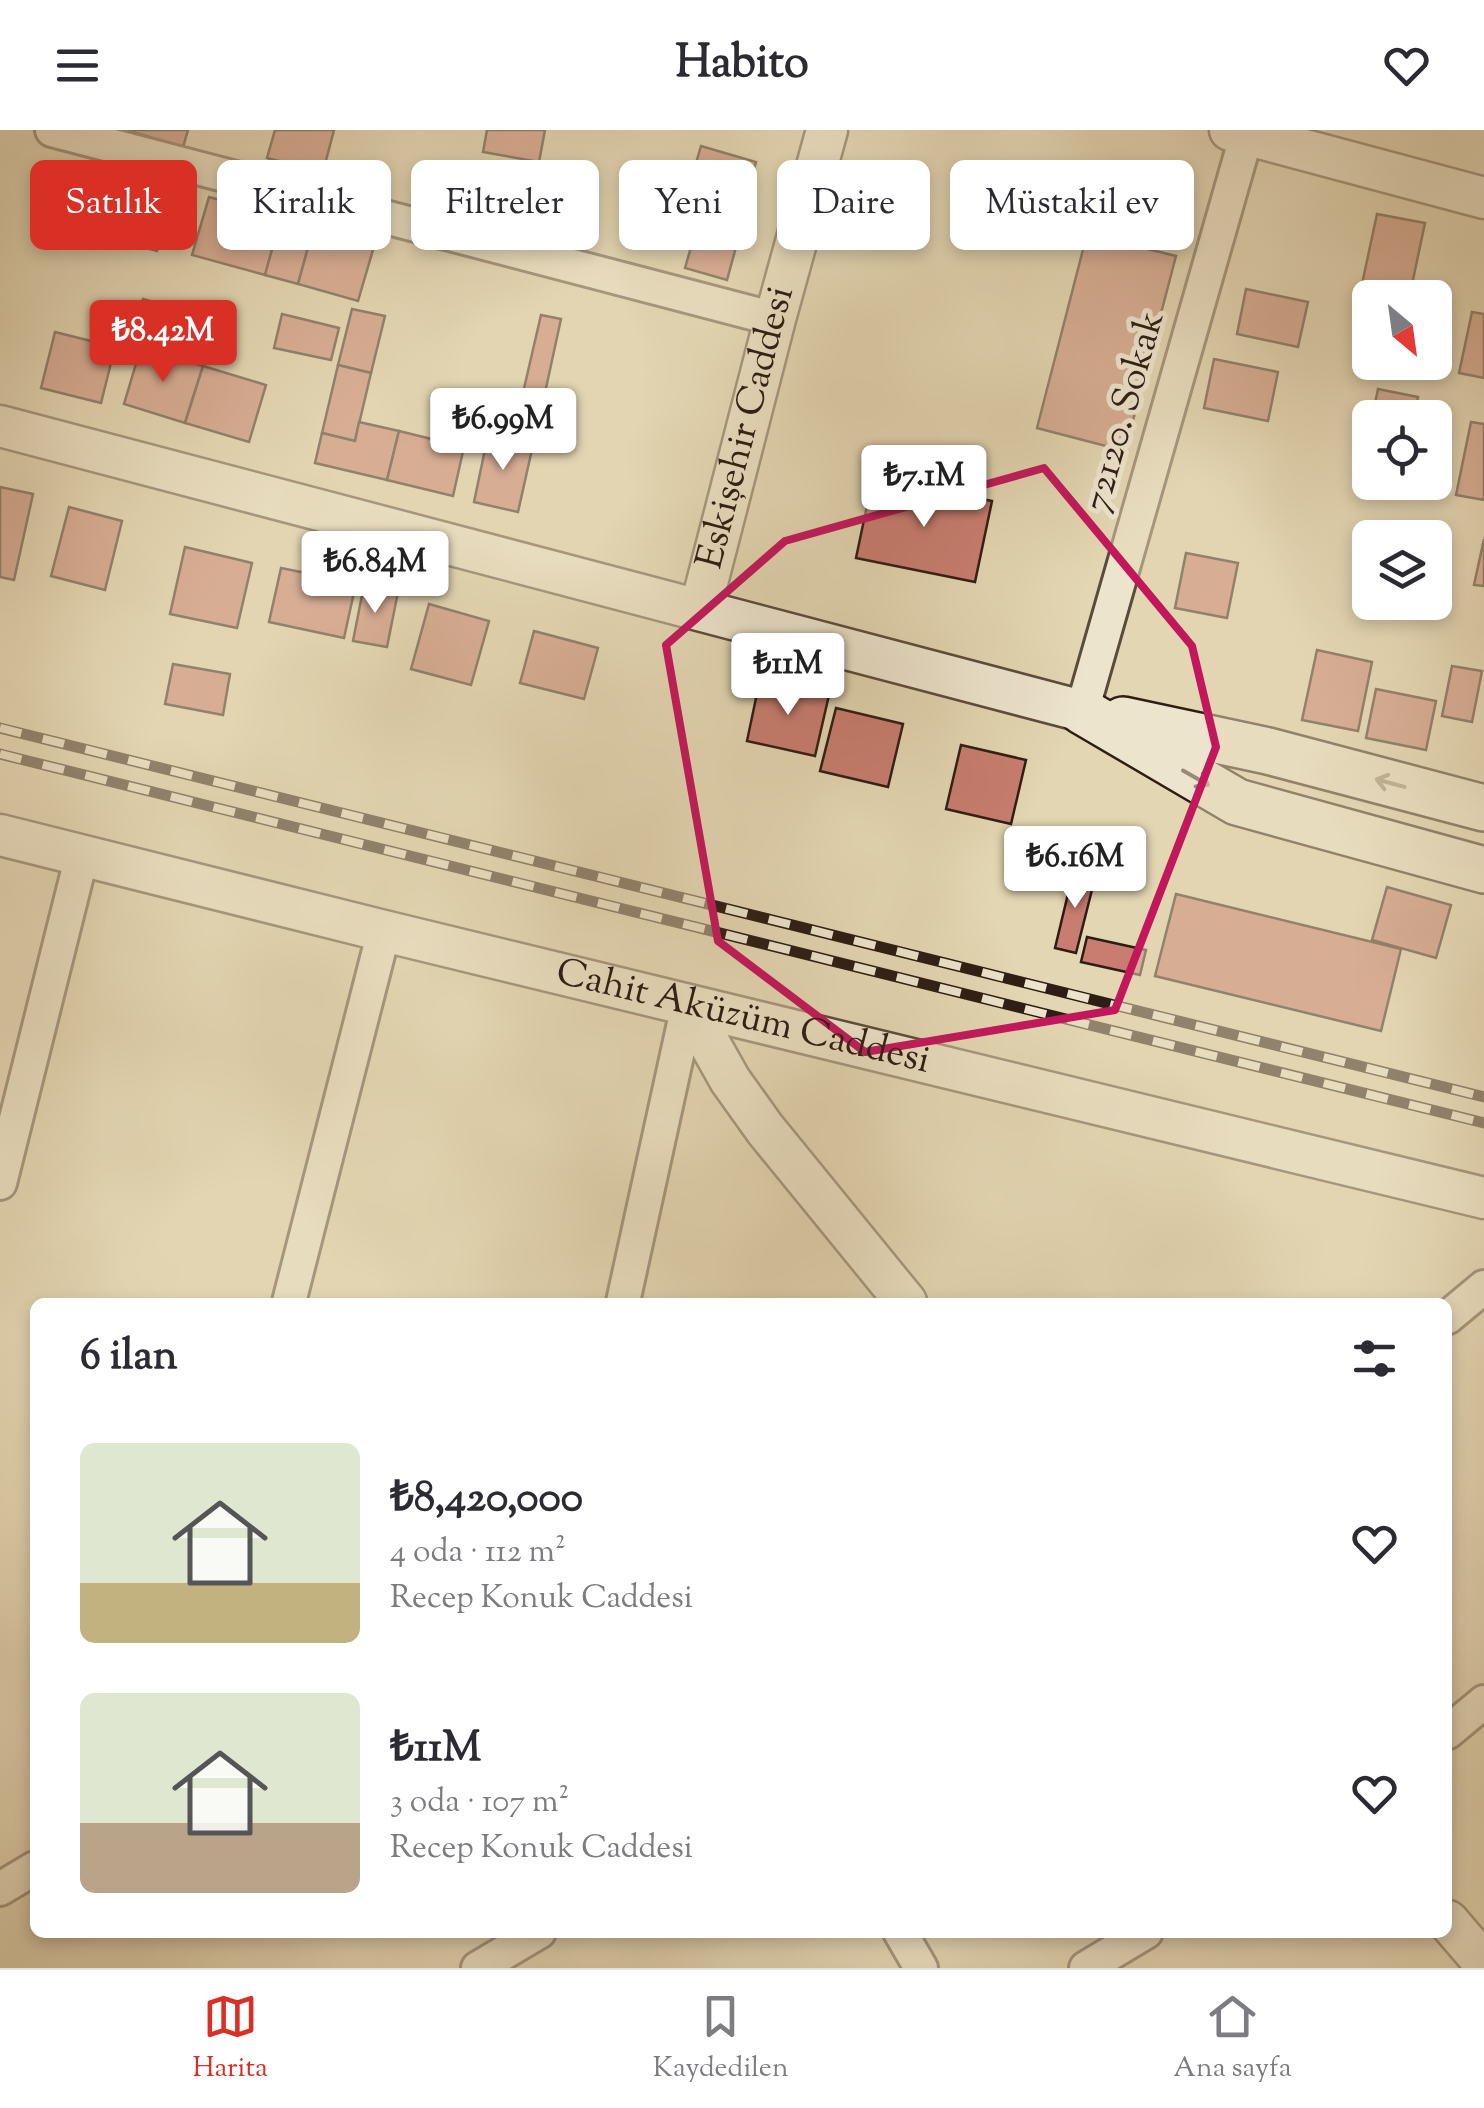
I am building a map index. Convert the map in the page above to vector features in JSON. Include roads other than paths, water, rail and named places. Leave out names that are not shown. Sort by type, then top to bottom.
[{"type":"main road","points":[[1082,711],[1268,751],[1484,808]]},
{"type":"main road","points":[[1082,711],[1237,802],[1484,870]]},
{"type":"street","points":[[52,130],[775,319]]},
{"type":"street","name":"Eskişehir Caddesi","points":[[700,610],[827,130]]},
{"type":"street","points":[[1242,131],[1484,198]]},
{"type":"street","name":"72120. Sokak","points":[[1082,711],[1242,131]]},
{"type":"street","points":[[0,426],[1082,711]]},
{"type":"street","name":"Cahit Aküzüm Caddesi","points":[[0,835],[1484,1198]]},
{"type":"street","points":[[0,1182],[82,856]]},
{"type":"street","points":[[290,1298],[384,932]]},
{"type":"street","points":[[623,1298],[688,1005]]},
{"type":"street","points":[[688,1005],[730,1080],[765,1129],[903,1298]]},
{"type":"street","points":[[1452,1314],[1484,1286]]},
{"type":"street","points":[[1452,1729],[1484,1702]]},
{"type":"street","points":[[0,1889],[30,1871]]},
{"type":"street","points":[[1452,1927],[1484,1963]]},
{"type":"street","points":[[478,1968],[529,1938]]},
{"type":"street","points":[[904,1938],[921,1968]]},
{"type":"street","points":[[1086,1968],[1136,1938]]},
{"type":"railway","points":[[0,728],[1484,1097]]},
{"type":"railway","points":[[0,754],[1484,1123]]}]
